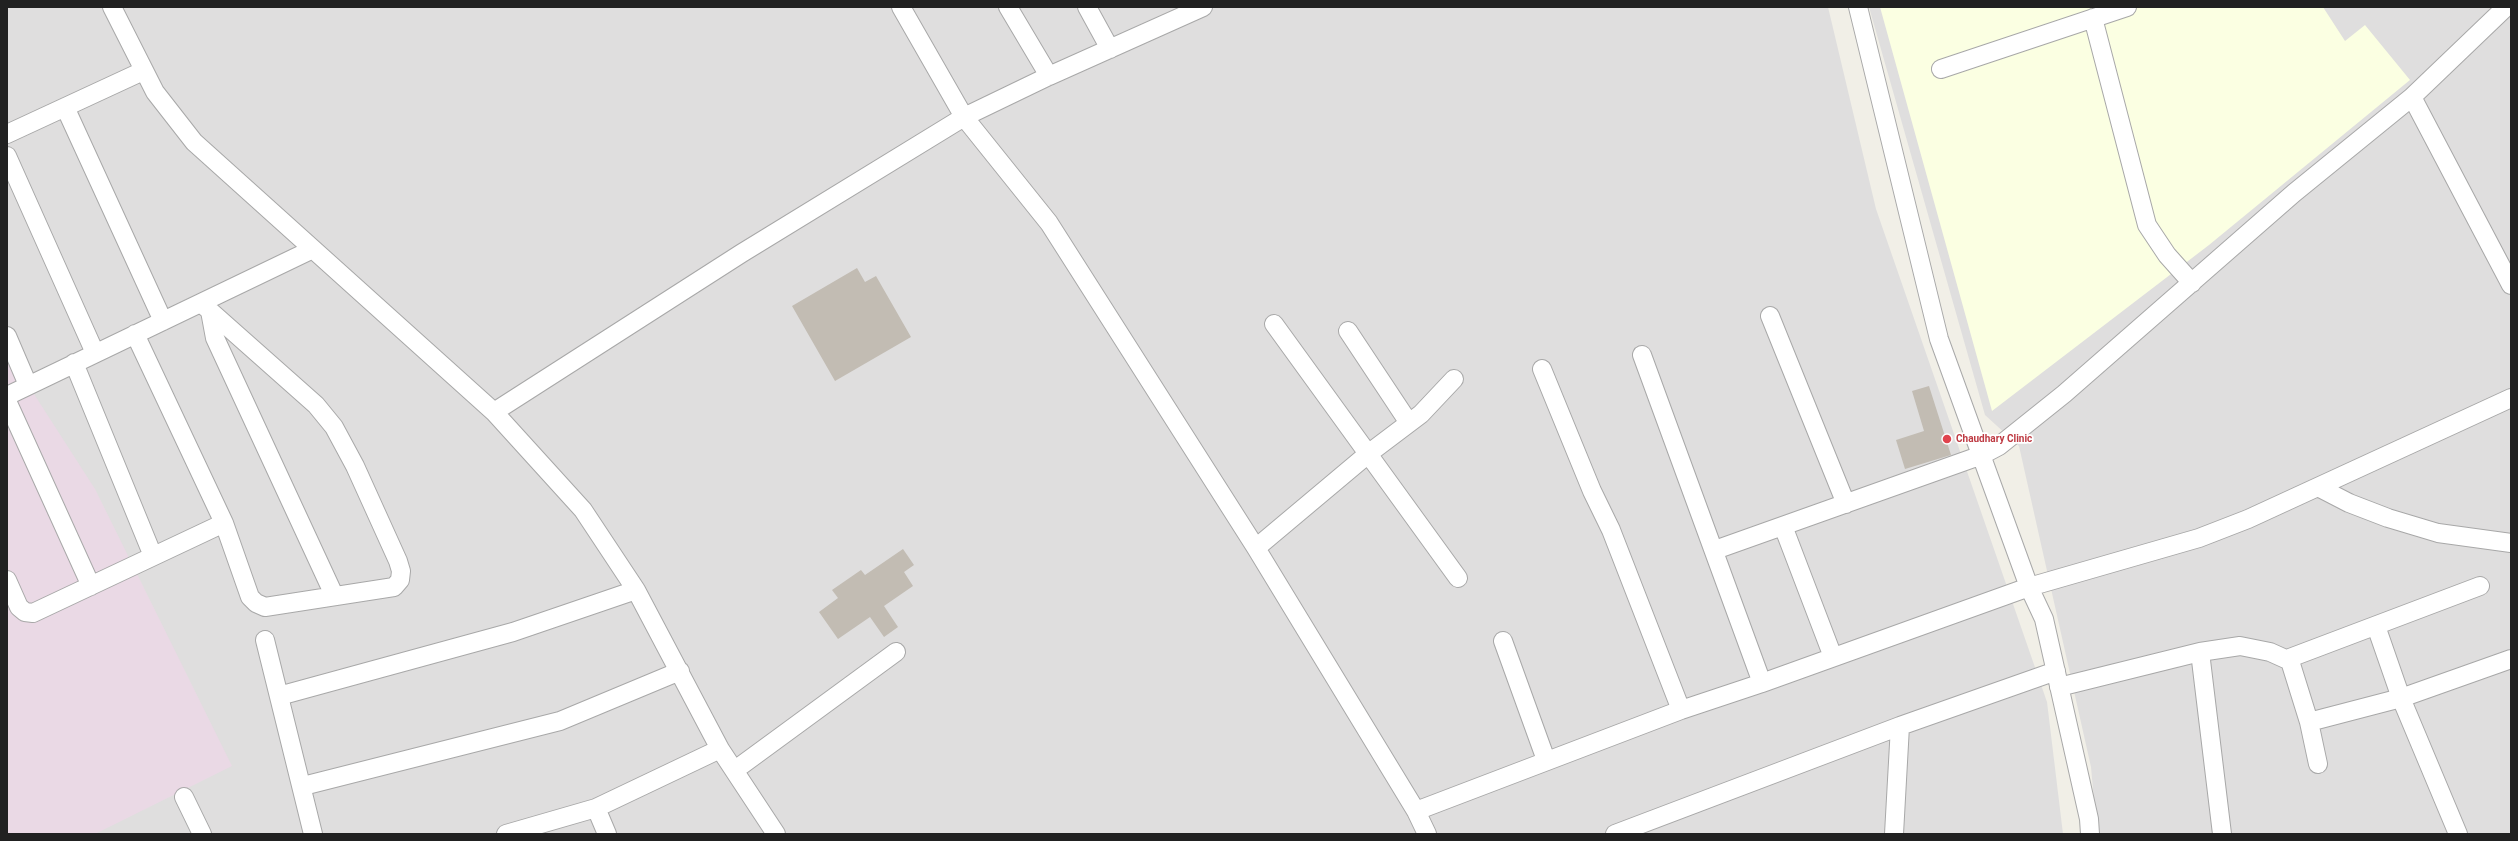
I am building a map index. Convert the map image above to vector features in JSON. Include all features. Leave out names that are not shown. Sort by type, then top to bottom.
[{"type":"street","points":[[112,7],[143,71],[155,92],[194,142],[494,412],[582,510],[636,590],[720,749],[776,834]]},
{"type":"street","points":[[901,7],[964,117],[1048,223],[1256,548],[1416,811],[1426,834]]},
{"type":"street","points":[[1008,7],[1049,76]]},
{"type":"street","points":[[1087,7],[1110,50]]},
{"type":"street","points":[[494,412],[742,253],[964,117],[1049,76],[1110,50],[1182,11],[1203,7]]},
{"type":"street","points":[[1858,7],[1939,339],[2029,587],[2044,619],[2089,819],[2090,834]]},
{"type":"street","points":[[1941,70],[2126,7]]},
{"type":"street","points":[[1715,550],[1982,455],[1999,446],[2024,427],[2192,283],[2294,193],[2412,98],[2506,7]]},
{"type":"street","points":[[2093,18],[2147,225],[2167,255],[2192,283]]},
{"type":"street","points":[[7,134],[143,71]]},
{"type":"street","points":[[2412,98],[2511,285]]},
{"type":"street","points":[[65,107],[163,321]]},
{"type":"street","points":[[7,156],[95,353]]},
{"type":"street","points":[[7,396],[163,321],[206,307],[313,249]]},
{"type":"street","points":[[135,334],[224,523],[250,597],[256,603],[264,607],[334,595],[394,587],[400,576],[398,561],[355,466],[327,417],[206,307]]},
{"type":"street","points":[[206,307],[216,338],[334,595]]},
{"type":"street","points":[[1770,316],[1846,504]]},
{"type":"street","points":[[1274,324],[1458,578]]},
{"type":"street","points":[[1348,331],[1409,423]]},
{"type":"street","points":[[7,336],[28,385]]},
{"type":"street","points":[[1642,355],[1715,550],[1762,683]]},
{"type":"street","points":[[74,363],[153,556]]},
{"type":"street","points":[[1542,369],[1592,491],[1611,530],[1681,710]]},
{"type":"street","points":[[1256,548],[1368,454],[1409,423],[1454,379]]},
{"type":"street","points":[[1416,811],[1546,760],[1681,710],[1762,683],[2029,587],[2199,538],[2248,519],[2511,398]]},
{"type":"street","points":[[7,401],[91,586]]},
{"type":"street","points":[[2318,487],[2349,503],[2388,518],[2431,531],[2470,539],[2511,543]]},
{"type":"street","points":[[7,580],[19,607],[25,612],[33,613],[224,523]]},
{"type":"street","points":[[1783,526],[1833,657]]},
{"type":"street","points":[[2287,659],[2480,586]]},
{"type":"street","points":[[279,696],[513,632],[636,590]]},
{"type":"street","points":[[2376,626],[2401,698],[2458,834]]},
{"type":"street","points":[[265,640],[303,786],[313,834]]},
{"type":"street","points":[[1503,640],[1546,760]]},
{"type":"street","points":[[1615,834],[1900,726],[2057,679],[2240,646],[2270,652],[2287,659],[2293,666],[2309,722],[2318,764]]},
{"type":"street","points":[[735,770],[896,652]]},
{"type":"street","points":[[2200,652],[2222,834]]},
{"type":"street","points":[[2309,722],[2401,698],[2511,659]]},
{"type":"street","points":[[303,786],[560,721],[680,671]]},
{"type":"street","points":[[1894,834],[1900,726]]},
{"type":"street","points":[[506,834],[596,808],[720,749]]},
{"type":"street","points":[[184,797],[202,834]]},
{"type":"street","points":[[596,808],[606,834]]},
{"type":"shaded area","points":[[7,7],[1828,7],[1876,209],[2047,702],[2063,834],[7,834]]},
{"type":"shaded area","points":[[1869,7],[2511,7],[2511,834],[2097,834],[2091,767],[2019,446],[1985,415]]},
{"type":"shaded area","points":[[1880,7],[2323,7],[2345,41],[2365,25],[2410,80],[2209,245],[1992,411]]},
{"type":"shaded area","points":[[7,352],[95,489],[232,766],[95,834],[7,834]]},
{"type":"building","points":[[857,268],[865,282],[876,276],[911,337],[835,381],[792,306]]},
{"type":"building","points":[[1929,386],[1951,455],[1905,469],[1896,440],[1924,431],[1912,391]]},
{"type":"building","points":[[903,549],[914,565],[904,572],[913,586],[884,606],[898,627],[884,637],[870,617],[838,639],[819,612],[838,598],[832,590],[861,570],[865,575]]},
{"type":"place","name":"Chaudhary Clinic","points":[[1947,439]]}]
